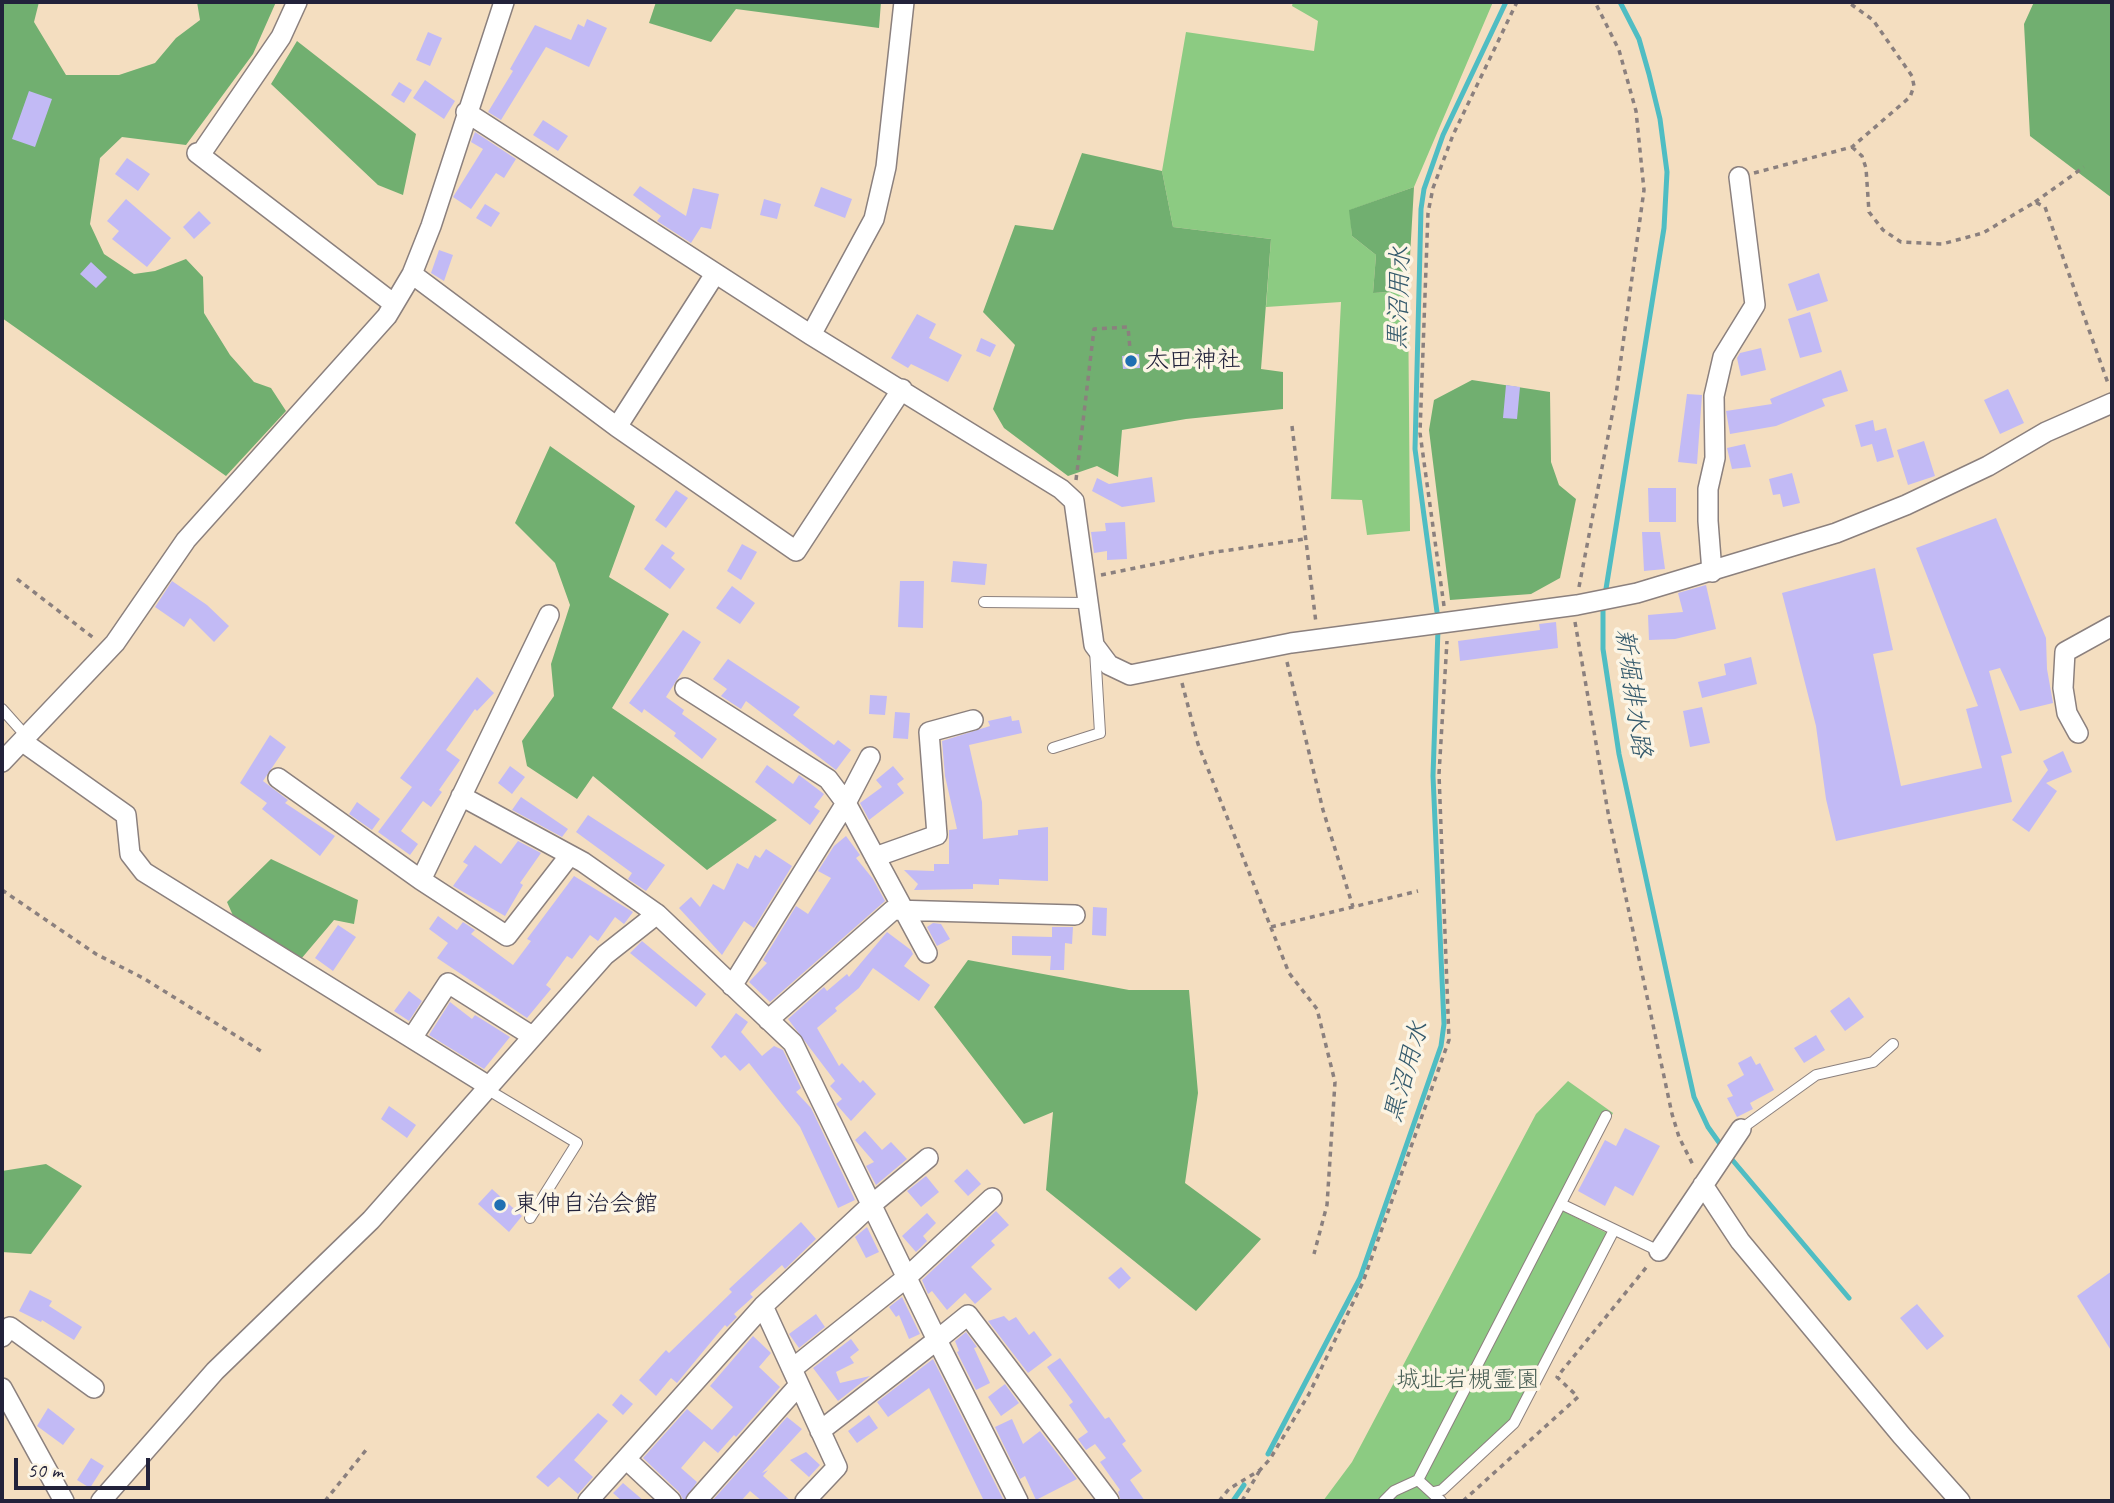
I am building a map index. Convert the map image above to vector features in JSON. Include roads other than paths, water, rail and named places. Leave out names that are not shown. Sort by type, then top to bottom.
[{"type":"street","points":[[297,2],[281,37],[199,154],[394,304]]},
{"type":"street","points":[[2,762],[109,650],[186,540],[394,304],[412,274],[431,226],[504,2]]},
{"type":"street","points":[[810,335],[874,219],[886,167],[904,2]]},
{"type":"street","points":[[466,112],[810,335],[1061,489],[1074,501],[1094,645],[1109,665],[1130,675],[1318,639],[1577,605],[1637,593],[1836,533],[1906,505],[1988,466],[2046,432],[2112,403]]},
{"type":"street","points":[[1712,572],[1707,521],[1715,458],[1714,396],[1723,357],[1755,305],[1740,177]]},
{"type":"street","points":[[412,274],[617,427],[796,551],[902,389]]},
{"type":"street","points":[[617,427],[715,274]]},
{"type":"street","points":[[421,880],[549,615]]},
{"type":"street","points":[[2078,733],[2067,713],[2063,688],[2065,652],[2112,626]]},
{"type":"street","points":[[685,688],[828,779],[846,803],[927,953]]},
{"type":"street","points":[[874,857],[937,835],[929,732],[973,720]]},
{"type":"street","points":[[25,740],[126,814],[130,854],[144,872],[412,1038],[485,1087]]},
{"type":"street","points":[[733,986],[846,803],[870,757]]},
{"type":"street","points":[[278,778],[421,880],[507,936],[570,855]]},
{"type":"street","points":[[461,796],[570,855],[657,914],[793,1043],[870,1206],[1018,1501]]},
{"type":"street","points":[[768,1020],[893,910],[1076,915]]},
{"type":"street","points":[[101,1501],[215,1371],[371,1220],[485,1087],[605,955],[657,914]]},
{"type":"street","points":[[412,1038],[448,983],[532,1036]]},
{"type":"street","points":[[1659,1251],[1741,1129]]},
{"type":"street","points":[[589,1501],[763,1306],[870,1206],[928,1158]]},
{"type":"street","points":[[1703,1185],[1740,1241],[1902,1436],[1960,1501]]},
{"type":"street","points":[[696,1501],[796,1377],[992,1198]]},
{"type":"street","points":[[763,1306],[836,1467],[805,1501]]},
{"type":"street","points":[[820,1431],[968,1315],[1109,1501]]},
{"type":"street","points":[[2,1338],[10,1327],[94,1388]]},
{"type":"street","points":[[2,1388],[64,1501]]},
{"type":"street","points":[[626,1459],[671,1501]]},
{"type":"lane","points":[[984,602],[1088,603]]},
{"type":"lane","points":[[1053,748],[1100,733],[1094,645]]},
{"type":"lane","points":[[2,709],[25,740]]},
{"type":"lane","points":[[1741,1129],[1816,1075],[1873,1062],[1893,1044]]},
{"type":"lane","points":[[485,1087],[577,1143],[530,1218]]},
{"type":"lane","points":[[1384,1501],[1394,1491],[1418,1480],[1606,1116]]},
{"type":"lane","points":[[1561,1204],[1659,1251]]},
{"type":"lane","points":[[1434,1492],[1442,1489],[1514,1423],[1614,1230]]},
{"type":"lane","points":[[1418,1480],[1441,1501]]},
{"type":"waterway","name":"黒沼用水","points":[[1437,612],[1415,449],[1421,209],[1424,189],[1443,135],[1506,2]]},
{"type":"waterway","name":"新堀排水路","points":[[1605,595],[1664,228],[1667,172],[1660,119],[1649,74],[1639,39],[1620,2]]},
{"type":"waterway","name":"新堀排水路","points":[[1603,605],[1603,649],[1619,754],[1683,1048],[1694,1097],[1708,1127],[1723,1148]]},
{"type":"waterway","name":"黒沼用水","points":[[1268,1454],[1360,1278],[1441,1046],[1444,1024],[1433,776],[1438,629]]},
{"type":"waterway","name":"新堀排水路","points":[[1729,1156],[1849,1298]]},
{"type":"waterway","name":"黒沼用水","points":[[1233,1501],[1244,1485]]},
{"type":"place","name":"太田神社","points":[[1131,361]]},
{"type":"place","name":"東伸自治会館","points":[[500,1205]]},
{"type":"park label","name":"城址岩槻霊園","points":[[1468,1381]]}]
